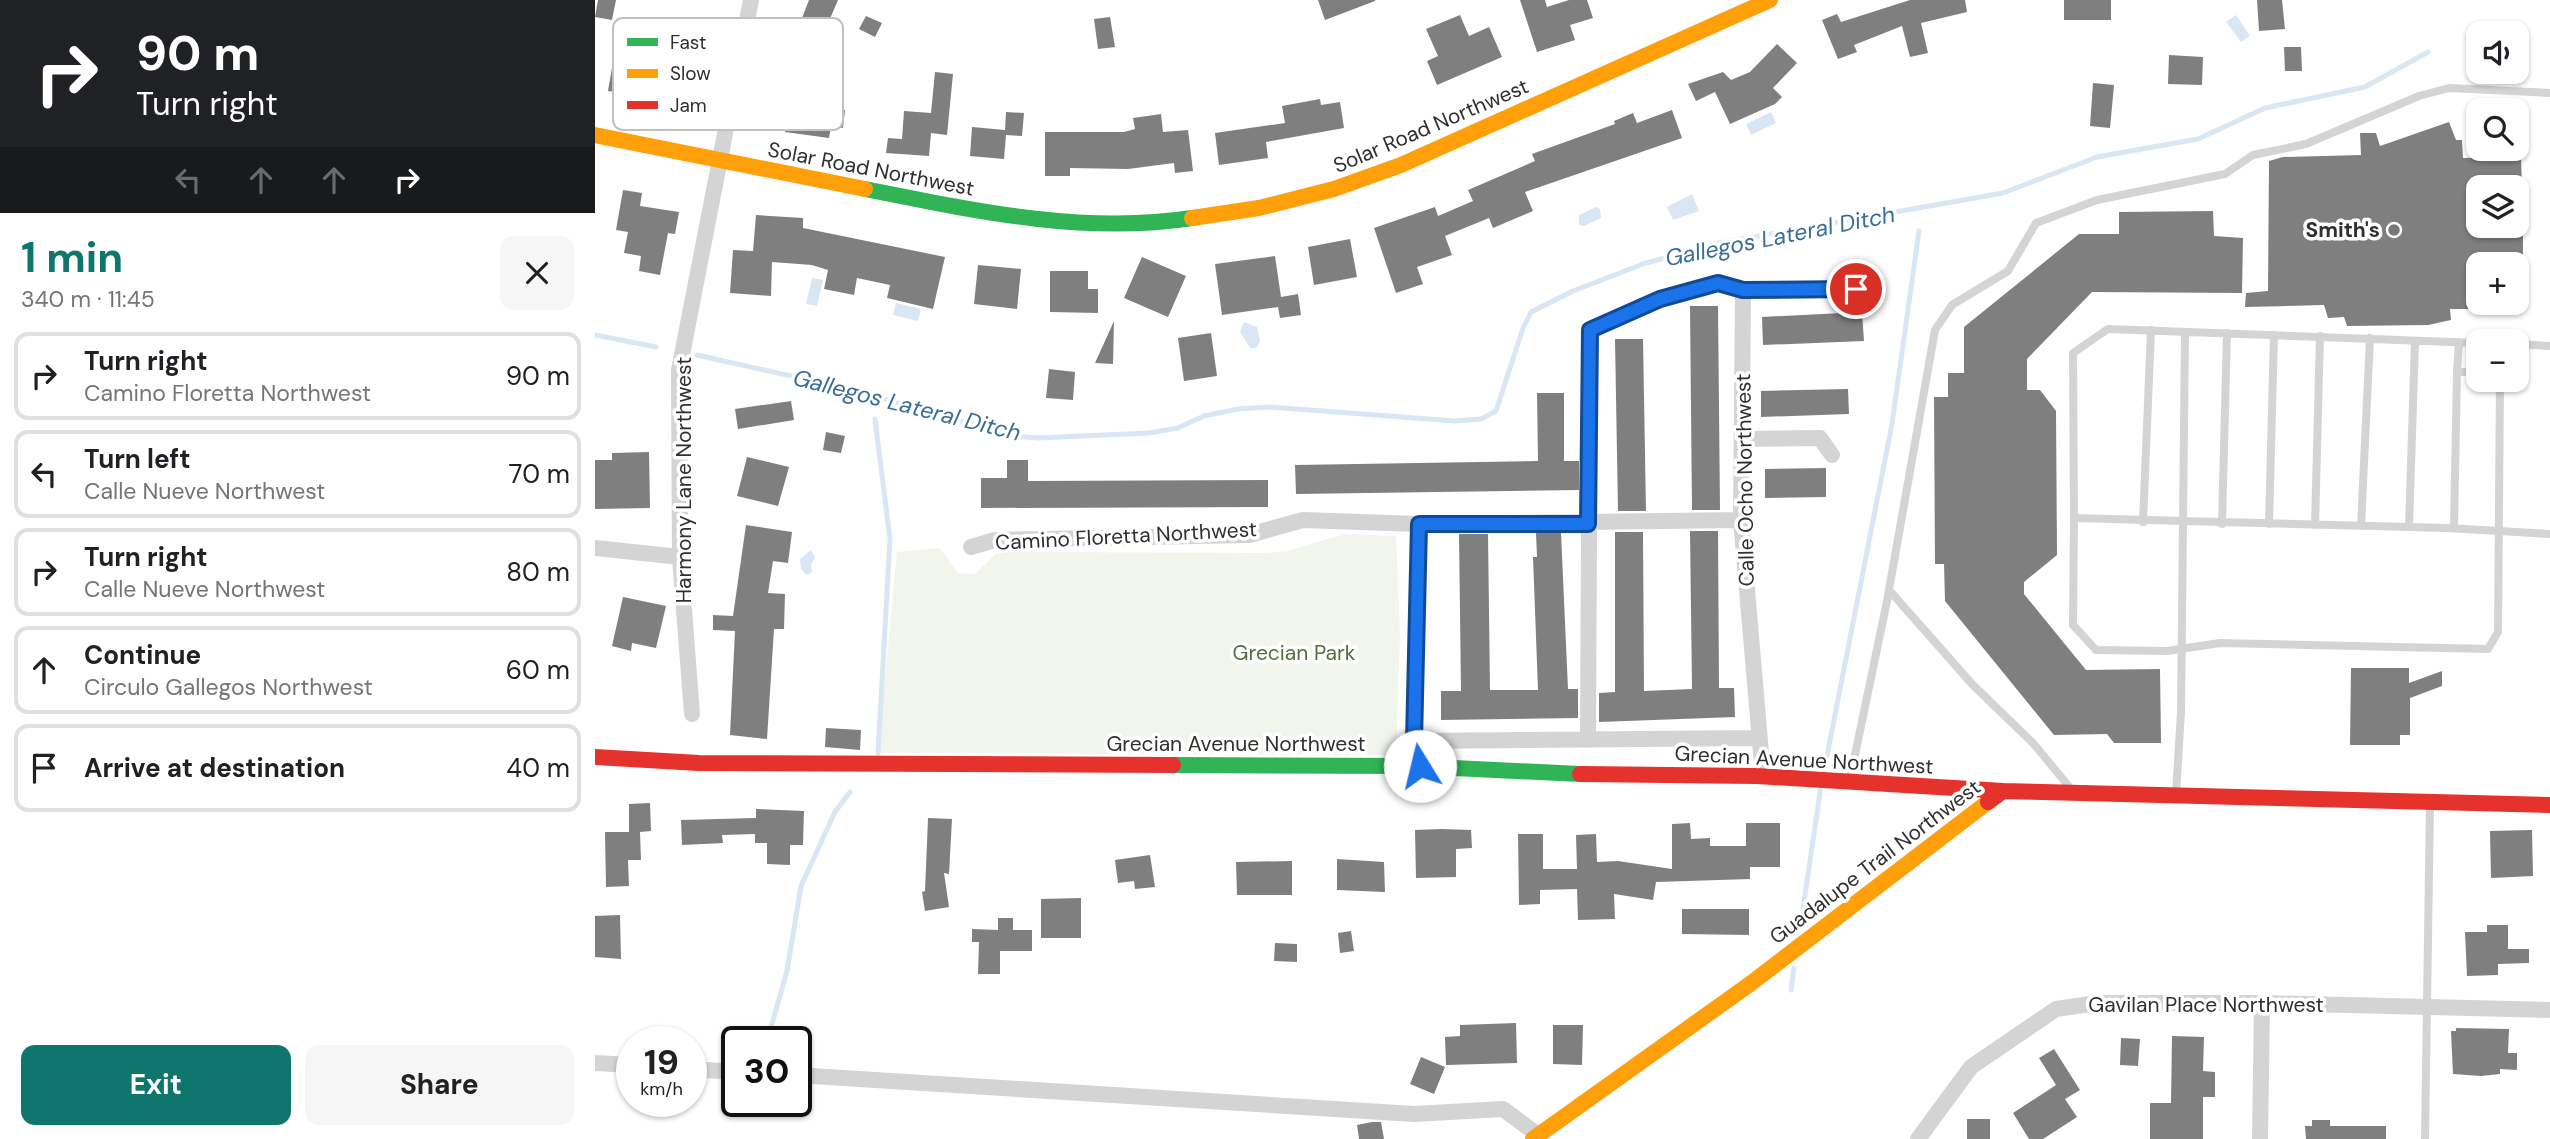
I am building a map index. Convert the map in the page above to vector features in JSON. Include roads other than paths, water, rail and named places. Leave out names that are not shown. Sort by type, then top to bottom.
[{"type":"street","name":"Harmony Lane Northwest","points":[[748,18],[751,0]]},
{"type":"street","name":"Solar Road Northwest","points":[[595,135],[948,207],[1010,216],[1124,223],[1180,219],[1259,208],[1334,189],[1401,165],[1770,0]]},
{"type":"street","name":"Harmony Lane Northwest","points":[[692,714],[680,557],[678,370],[724,130]]},
{"type":"street","points":[[1588,739],[1590,330],[1660,299],[1718,283],[1743,290],[1856,289]]},
{"type":"street","name":"Calle Ocho Northwest","points":[[1743,290],[1741,520],[1763,776]]},
{"type":"street","points":[[1743,439],[1820,438],[1832,455]]},
{"type":"street","name":"Camino Floretta Northwest","points":[[971,547],[995,540],[1249,535],[1303,520],[1419,524],[1588,524],[1741,520]]},
{"type":"street","points":[[1419,524],[1414,741],[1420,766]]},
{"type":"street","points":[[595,548],[680,557]]},
{"type":"street","points":[[1414,741],[1758,738]]},
{"type":"street","name":"Grecian Avenue Northwest","points":[[595,757],[712,763],[1420,766],[1589,774],[1763,776],[2003,792]]},
{"type":"street","name":"Guadalupe Trail Northwest","points":[[1536,1137],[1750,984],[2003,792],[2538,807],[2550,805]]},
{"type":"street","name":"Gavilan Place Northwest","points":[[1918,1139],[1971,1067],[2056,1009],[2097,1003],[2262,1003],[2550,1010]]},
{"type":"street","points":[[2260,1139],[2262,1003]]},
{"type":"street","points":[[595,1063],[616,1064]]},
{"type":"street","points":[[812,1076],[1414,1114],[1503,1109],[1536,1137]]},
{"type":"lane","points":[[1849,782],[1889,590],[1935,330],[1952,305],[2008,271],[2036,223],[2097,200],[2225,174],[2253,155],[2306,144],[2419,96],[2449,88],[2550,93]]},
{"type":"lane","points":[[2466,342],[2108,329],[2073,353],[2073,625],[2096,650],[2181,648],[2220,643],[2488,649],[2498,632],[2500,392]]},
{"type":"lane","points":[[2143,522],[2151,330]]},
{"type":"lane","points":[[2176,797],[2181,648],[2185,332]]},
{"type":"lane","points":[[2222,524],[2227,333]]},
{"type":"lane","points":[[2269,524],[2274,335]]},
{"type":"lane","points":[[2315,525],[2320,336]]},
{"type":"lane","points":[[2361,526],[2370,338]]},
{"type":"lane","points":[[2409,527],[2415,341]]},
{"type":"lane","points":[[2454,528],[2459,342]]},
{"type":"lane","points":[[2529,345],[2550,346]]},
{"type":"lane","points":[[2457,372],[2466,372]]},
{"type":"lane","points":[[2074,518],[2143,522],[2454,528],[2550,534]]},
{"type":"lane","points":[[1889,590],[1972,684],[2033,743],[2075,794]]},
{"type":"lane","points":[[2425,1139],[2430,804]]},
{"type":"waterway","name":"Gallegos Lateral Ditch","points":[[697,355],[845,388],[1014,436],[1038,438],[1149,433],[1178,428],[1204,416],[1238,409],[1269,407],[1455,421],[1481,419],[1496,411],[1523,328],[1531,312],[1573,291],[1643,264],[1719,243],[2003,193],[2097,157],[2198,139],[2265,108],[2365,87],[2428,52]]},
{"type":"waterway","points":[[1823,776],[1892,424],[1919,231]]},
{"type":"waterway","name":"Gallegos Lateral Ditch","points":[[595,335],[656,347]]},
{"type":"waterway","points":[[875,419],[890,539],[878,753]]},
{"type":"waterway","points":[[1800,929],[1821,786]]},
{"type":"waterway","points":[[771,1026],[787,971],[801,886],[835,812],[850,792]]},
{"type":"waterway","points":[[1791,990],[1794,968]]},
{"type":"place","name":"Smith's","points":[[2394,230]]},
{"type":"park label","name":"Grecian Park","points":[[1294,653]]}]
